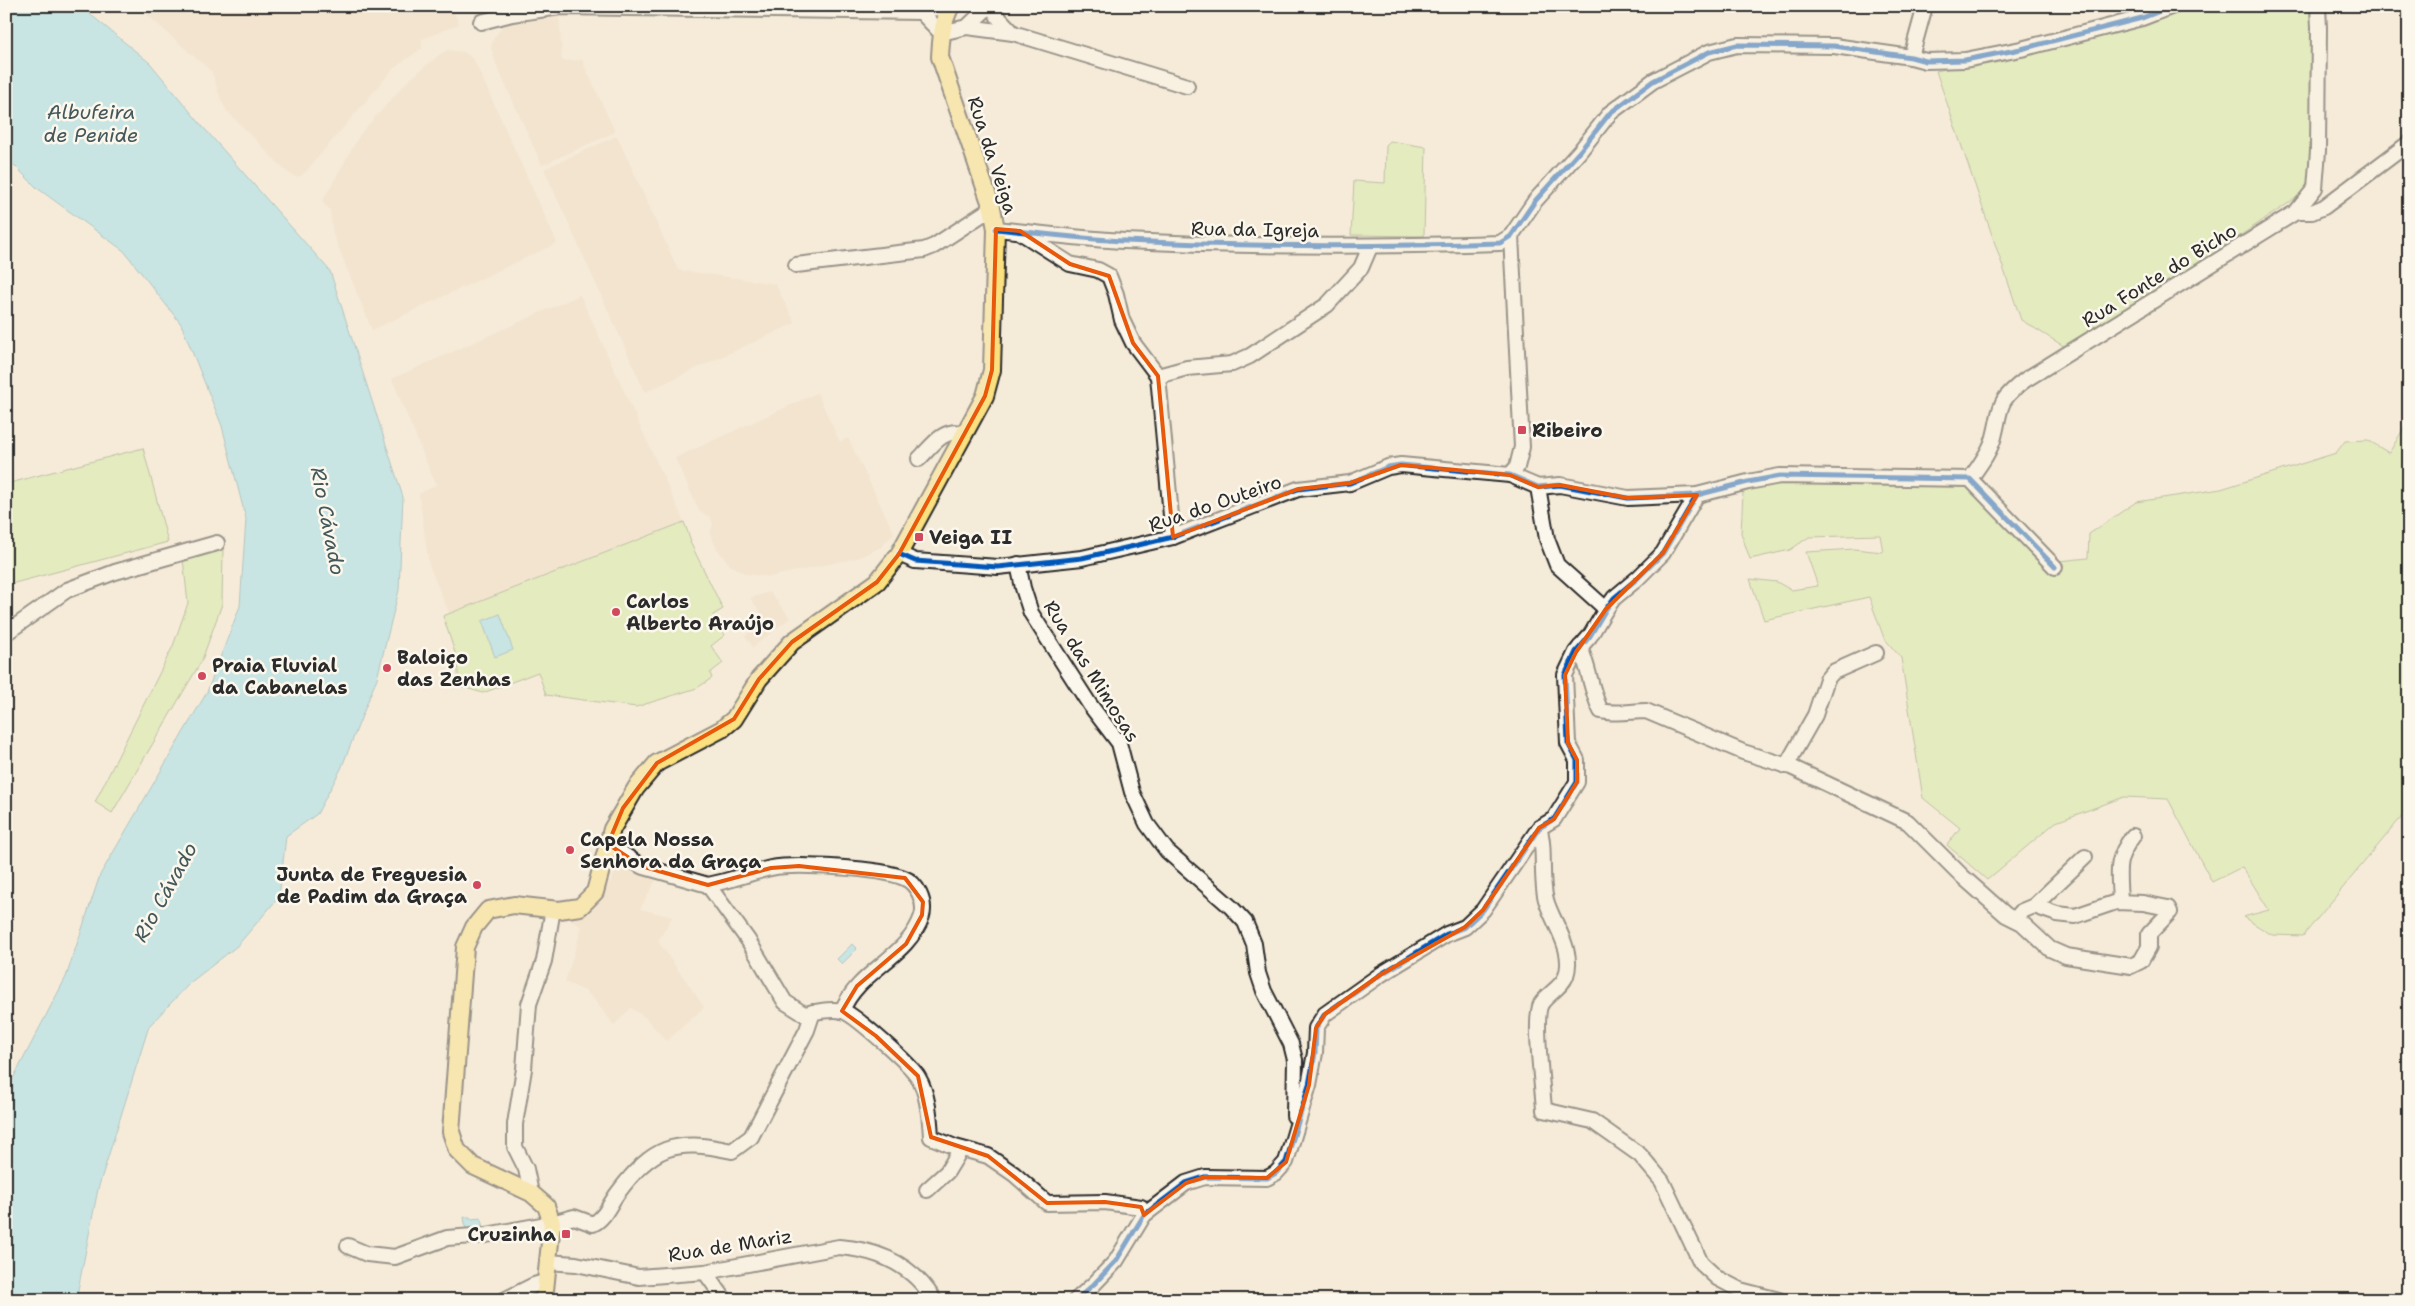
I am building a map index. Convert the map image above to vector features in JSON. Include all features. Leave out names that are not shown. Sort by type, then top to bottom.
[{"type":"main road","name":"Rua da Veiga","points":[[531,1192],[473,1166],[457,1150],[450,1132],[465,947],[474,927],[488,910],[514,904],[553,910],[580,907],[595,892],[612,829],[636,788],[657,763],[722,729],[734,719],[759,679],[792,642],[878,582],[898,554],[985,396],[992,370],[996,229],[992,208],[940,57],[941,34],[951,7]]},
{"type":"main road","points":[[531,1192],[546,1206],[552,1223],[544,1300]]},
{"type":"street","points":[[484,27],[508,15],[560,6],[924,9],[951,7]]},
{"type":"street","points":[[967,27],[983,12],[986,6]]},
{"type":"street","points":[[992,6],[998,17],[1013,33]]},
{"type":"street","points":[[1911,57],[1925,6]]},
{"type":"street","points":[[1510,475],[1517,467],[1522,447],[1511,236],[1534,201],[1580,151],[1610,113],[1653,81],[1709,52],[1737,45],[1834,46],[1911,57],[1926,61],[1965,60],[2021,49],[2142,18],[2173,6]]},
{"type":"street","points":[[2296,212],[2315,188],[2318,151],[2320,28],[2318,6]]},
{"type":"street","points":[[924,9],[941,34],[967,27],[1013,33],[1187,86]]},
{"type":"street","name":"Rua Fonte do Bicho","points":[[1970,479],[1994,438],[2000,406],[2007,393],[2296,212],[2312,212],[2324,208],[2409,143]]},
{"type":"street","points":[[796,265],[924,250],[934,246],[992,208]]},
{"type":"street","name":"Rua da Igreja","points":[[996,229],[1123,241],[1370,247],[1500,243],[1511,236]]},
{"type":"street","points":[[1020,231],[1070,264],[1098,270],[1109,276],[1116,294],[1122,320],[1133,343],[1158,376],[1173,537]]},
{"type":"street","points":[[1158,376],[1187,368],[1232,364],[1250,356],[1328,305],[1361,268],[1370,247]]},
{"type":"street","points":[[919,459],[948,432],[957,431],[964,434]]},
{"type":"street","name":"Rua do Outeiro","points":[[898,554],[915,561],[998,567],[1082,558],[1173,537],[1298,490],[1350,483],[1401,465],[1510,475],[1538,487]]},
{"type":"street","points":[[1606,609],[1557,565],[1547,539],[1538,487],[1560,485],[1628,498],[1697,495],[1780,476],[1970,479],[2055,566]]},
{"type":"street","points":[[1076,1300],[1116,1260],[1144,1215],[1186,1183],[1205,1178],[1267,1178],[1276,1173],[1286,1162],[1309,1085],[1315,1052],[1316,1028],[1325,1014],[1380,974],[1447,934],[1465,927],[1483,910],[1539,828],[1554,819],[1577,782],[1577,760],[1568,743],[1565,675],[1580,647],[1590,636],[1614,598],[1638,578],[1663,553],[1697,495]]},
{"type":"street","points":[[6,633],[67,590],[115,572],[217,543]]},
{"type":"street","name":"Rua das Mimosas","points":[[1018,564],[1023,588],[1032,613],[1090,705],[1119,743],[1132,792],[1146,824],[1167,852],[1231,907],[1245,922],[1254,944],[1258,973],[1264,990],[1291,1044],[1295,1060],[1294,1134]]},
{"type":"street","points":[[1580,647],[1594,697],[1602,711],[1614,714],[1632,710],[1646,711],[1743,752],[1786,766],[1908,822],[1963,877],[2006,915],[2022,923],[2050,949],[2066,956],[2131,966],[2141,961],[2149,947],[2149,934],[2154,926],[2166,919],[2170,912],[2168,908],[2159,906],[2120,902],[2096,907],[2075,916],[2057,914],[2034,906]]},
{"type":"street","points":[[1786,766],[1815,715],[1827,679],[1833,672],[1876,652]]},
{"type":"street","points":[[1539,828],[1542,836],[1541,859],[1546,899],[1568,952],[1566,976],[1540,1004],[1538,1026],[1544,1110],[1592,1121],[1640,1155],[1662,1181],[1701,1263],[1717,1278],[1740,1290],[1778,1300]]},
{"type":"street","points":[[2120,902],[2118,862],[2122,850],[2133,836]]},
{"type":"street","points":[[608,844],[642,866],[708,885],[732,881],[771,868],[799,866],[885,873],[905,878],[917,890],[923,902],[922,916],[906,944],[856,986],[842,1011]]},
{"type":"street","points":[[2015,920],[2022,911],[2034,906],[2085,857]]},
{"type":"street","points":[[708,885],[748,940],[784,1002],[804,1014],[832,1009],[852,1015],[918,1076],[926,1097],[931,1137],[961,1149],[988,1156],[1014,1174],[1047,1203],[1105,1202],[1141,1207],[1144,1215]]},
{"type":"street","points":[[531,1192],[526,1169],[515,1147],[515,1124],[524,1070],[528,1004],[544,961],[553,910]]},
{"type":"street","points":[[348,1246],[367,1254],[395,1257],[447,1238],[486,1235],[574,1217],[593,1224],[600,1220],[618,1193],[655,1154],[674,1146],[696,1144],[732,1151],[752,1137],[807,1030],[813,1012]]},
{"type":"street","points":[[927,1190],[947,1172],[961,1149]]},
{"type":"street","name":"Rua de Mariz","points":[[547,1262],[576,1264],[639,1277],[705,1272],[830,1248],[860,1249],[892,1259],[928,1289],[934,1300]]},
{"type":"street","points":[[705,1272],[726,1300]]},
{"type":"street","points":[[504,1300],[534,1285],[545,1282]]},
{"type":"highlighted area","points":[[996,229],[1020,231],[1070,264],[1109,276],[1133,343],[1158,376],[1173,537],[1298,489],[1350,483],[1401,465],[1510,475],[1538,487],[1560,485],[1628,498],[1697,495],[1663,553],[1606,609],[1576,652],[1565,675],[1568,743],[1577,760],[1577,782],[1554,819],[1539,828],[1483,910],[1465,927],[1380,975],[1325,1014],[1316,1028],[1309,1085],[1286,1162],[1267,1178],[1205,1177],[1186,1183],[1144,1215],[1141,1207],[1105,1202],[1047,1203],[988,1156],[931,1137],[918,1076],[876,1036],[842,1011],[857,986],[906,944],[922,915],[923,902],[905,878],[799,866],[771,868],[708,885],[641,866],[608,844],[623,808],[657,763],[734,719],[759,679],[792,642],[877,582],[899,554],[985,396],[992,370]]},
{"type":"shaded area","points":[[137,6],[451,6],[459,24],[422,39],[422,48],[393,69],[306,171],[301,176],[296,177],[288,173],[227,111],[221,100],[212,72]]},
{"type":"shaded area","points":[[559,13],[562,61],[582,60],[615,132],[542,165],[497,66],[491,47],[494,38],[502,27],[508,23]]},
{"type":"shaded area","points":[[447,50],[464,52],[474,60],[557,243],[372,330],[333,234],[330,210],[322,202],[361,133],[407,82]]},
{"type":"shaded area","points":[[617,136],[678,270],[775,284],[795,323],[645,392],[544,169]]},
{"type":"shaded area","points":[[580,295],[684,522],[449,613],[429,565],[419,494],[436,485],[392,379]]},
{"type":"shaded area","points":[[817,393],[840,442],[848,438],[894,533],[881,547],[857,558],[769,577],[747,574],[730,565],[718,550],[710,534],[713,524],[710,517],[700,512],[675,458]]},
{"type":"shaded area","points":[[770,592],[790,618],[753,647],[745,636],[766,620],[750,598]]},
{"type":"shaded area","points":[[622,860],[657,878],[640,909],[672,917],[658,941],[704,1007],[667,1041],[645,1017],[631,1008],[614,1025],[593,998],[585,991],[565,982],[582,927],[565,916],[608,886]]},
{"type":"green space","points":[[2198,6],[2318,6],[2315,188],[2296,212],[2299,196],[2070,350],[2021,320],[1936,71],[2001,58]]},
{"type":"green space","points":[[1390,141],[1426,147],[1424,236],[1351,235],[1354,181],[1385,183],[1386,145]]},
{"type":"green space","points":[[2408,421],[2409,808],[2303,936],[2272,935],[2243,917],[2269,910],[2242,867],[2212,882],[2168,799],[2124,797],[2056,822],[1987,880],[1947,845],[1960,828],[1923,798],[1901,658],[1884,638],[1869,597],[1764,620],[1750,579],[1777,582],[1791,590],[1818,586],[1806,552],[1854,549],[1883,552],[1880,535],[1809,537],[1790,550],[1750,559],[1741,533],[1743,492],[1775,484],[1825,481],[1967,482],[1999,499],[2059,561],[2088,558],[2089,534],[2136,502],[2221,489],[2336,453],[2345,441],[2368,440],[2389,453]]},
{"type":"green space","points":[[143,448],[168,542],[7,585],[6,484]]},
{"type":"green space","name":"Carlos Alberto Araújo","points":[[684,522],[690,542],[723,609],[713,615],[725,635],[711,646],[723,663],[710,673],[712,678],[697,688],[636,707],[546,695],[538,672],[483,693],[459,686],[457,659],[443,616]]},
{"type":"green space","points":[[223,549],[222,604],[202,660],[112,813],[95,802],[173,646],[188,603],[183,559]]},
{"type":"water","name":"Albufeira de Penide","points":[[6,6],[80,6],[150,63],[203,127],[330,271],[403,497],[399,590],[377,678],[341,769],[317,814],[286,836],[279,897],[237,946],[191,982],[149,1026],[98,1189],[76,1300],[6,1300],[6,1092],[66,977],[100,875],[207,692],[240,606],[246,519],[222,426],[181,324],[124,251],[37,188],[6,157]]},
{"type":"water","points":[[500,614],[513,650],[495,657],[482,621]]},
{"type":"water","points":[[852,944],[857,949],[842,964],[837,959]]},
{"type":"water","points":[[464,1217],[470,1217],[471,1219],[481,1218],[483,1228],[466,1230]]},
{"type":"cycle path","points":[[996,229],[1109,240],[1172,243],[1359,246],[1500,243],[1511,236],[1535,201],[1580,151],[1610,113],[1653,81],[1709,52],[1737,45],[1834,46],[1911,57],[1926,61],[1965,60],[2021,49],[2142,18],[2173,6]]},
{"type":"cycle path","points":[[899,554],[915,561],[998,567],[1082,558],[1173,537],[1298,489],[1350,483],[1388,467],[1401,465],[1510,475],[1538,487],[1560,485],[1628,498],[1697,495],[1780,476],[1970,479],[2055,567]]},
{"type":"cycle path","points":[[1076,1300],[1116,1261],[1144,1215],[1186,1183],[1205,1177],[1267,1178],[1276,1173],[1286,1162],[1309,1085],[1315,1053],[1316,1028],[1325,1014],[1380,975],[1447,934],[1465,927],[1483,910],[1539,828],[1554,819],[1577,782],[1577,760],[1568,743],[1565,675],[1576,652],[1590,636],[1614,598],[1638,578],[1663,553],[1697,495]]},
{"type":"place","name":"Ribeiro","points":[[1522,430]]},
{"type":"place","name":"Veiga II","points":[[919,537]]},
{"type":"place","name":"Carlos Alberto Araújo","points":[[616,612]]},
{"type":"place","name":"Baloiço das Zenhas","points":[[387,668]]},
{"type":"place","name":"Praia Fluvial da Cabanelas","points":[[202,676]]},
{"type":"place","name":"Capela Nossa Senhora da Graça","points":[[570,850]]},
{"type":"place","name":"Junta de Freguesia de Padim da Graça","points":[[477,885]]},
{"type":"place","name":"Cruzinha","points":[[566,1234]]},
{"type":"water label","name":"Rio Cávado","points":[[328,521]]},
{"type":"water label","name":"Rio Cávado","points":[[165,892]]}]
